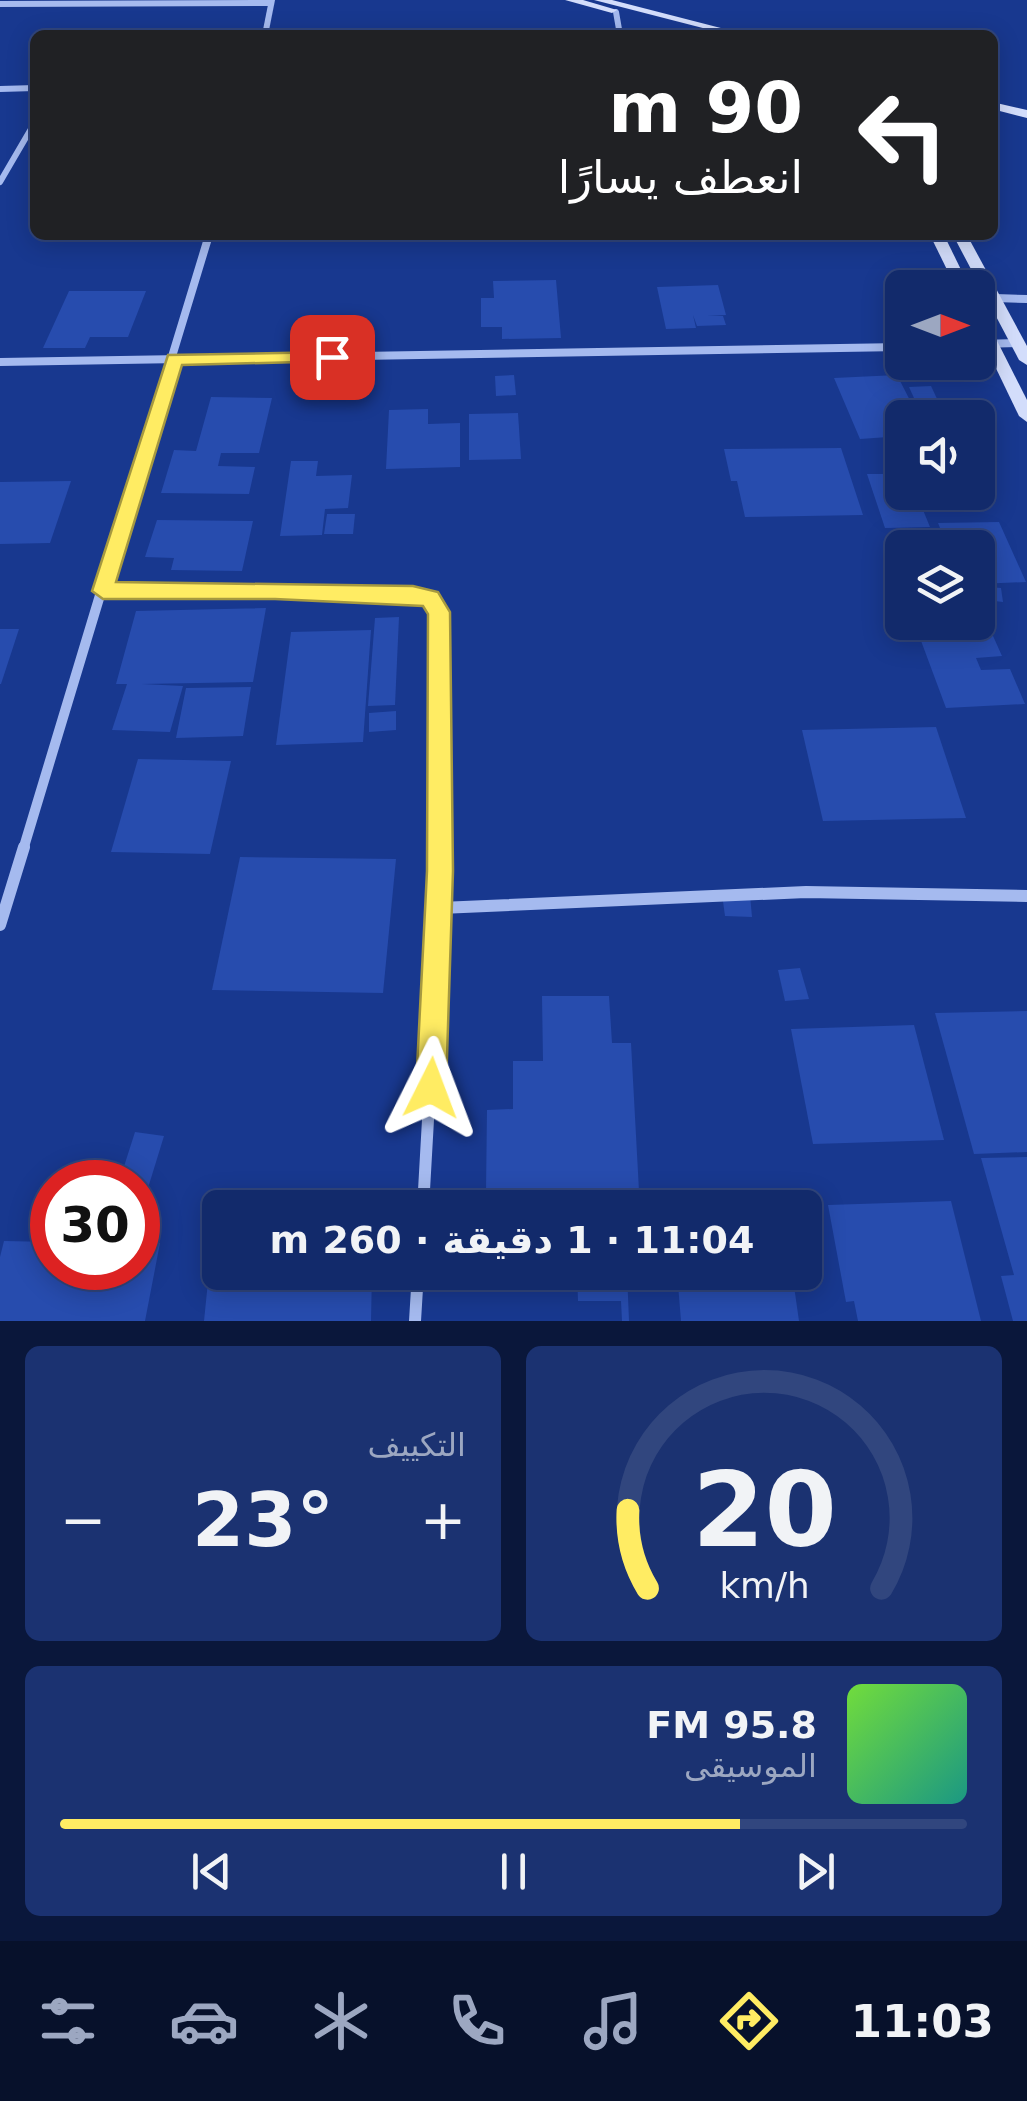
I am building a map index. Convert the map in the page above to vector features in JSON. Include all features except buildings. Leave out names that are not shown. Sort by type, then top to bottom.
[{"type":"street","points":[[570,0],[692,30]]},
{"type":"street","points":[[598,0],[723,30]]},
{"type":"street","points":[[0,4],[271,1],[266,30]]},
{"type":"street","points":[[616,12],[619,30]]},
{"type":"street","points":[[0,89],[30,88]]},
{"type":"street","points":[[998,97],[1027,104]]},
{"type":"street","points":[[998,107],[1027,114]]},
{"type":"street","points":[[0,182],[30,131]]},
{"type":"street","points":[[0,925],[208,240]]},
{"type":"street","points":[[939,240],[954,270]]},
{"type":"street","points":[[963,240],[979,270]]},
{"type":"street","points":[[995,298],[1027,299]]},
{"type":"street","points":[[995,300],[1027,360]]},
{"type":"street","points":[[995,344],[1018,343]]},
{"type":"street","points":[[0,362],[885,347]]},
{"type":"street","points":[[995,362],[1027,416]]},
{"type":"street","points":[[103,591],[413,594],[430,598],[439,612],[440,908],[424,1190]]},
{"type":"street","points":[[440,908],[806,892],[1027,896]]},
{"type":"street","points":[[415,1321],[417,1290]]},
{"type":"route","points":[[332,357],[174,359],[103,591],[275,591],[413,594],[430,598],[439,612],[440,871],[431,1088]]}]
